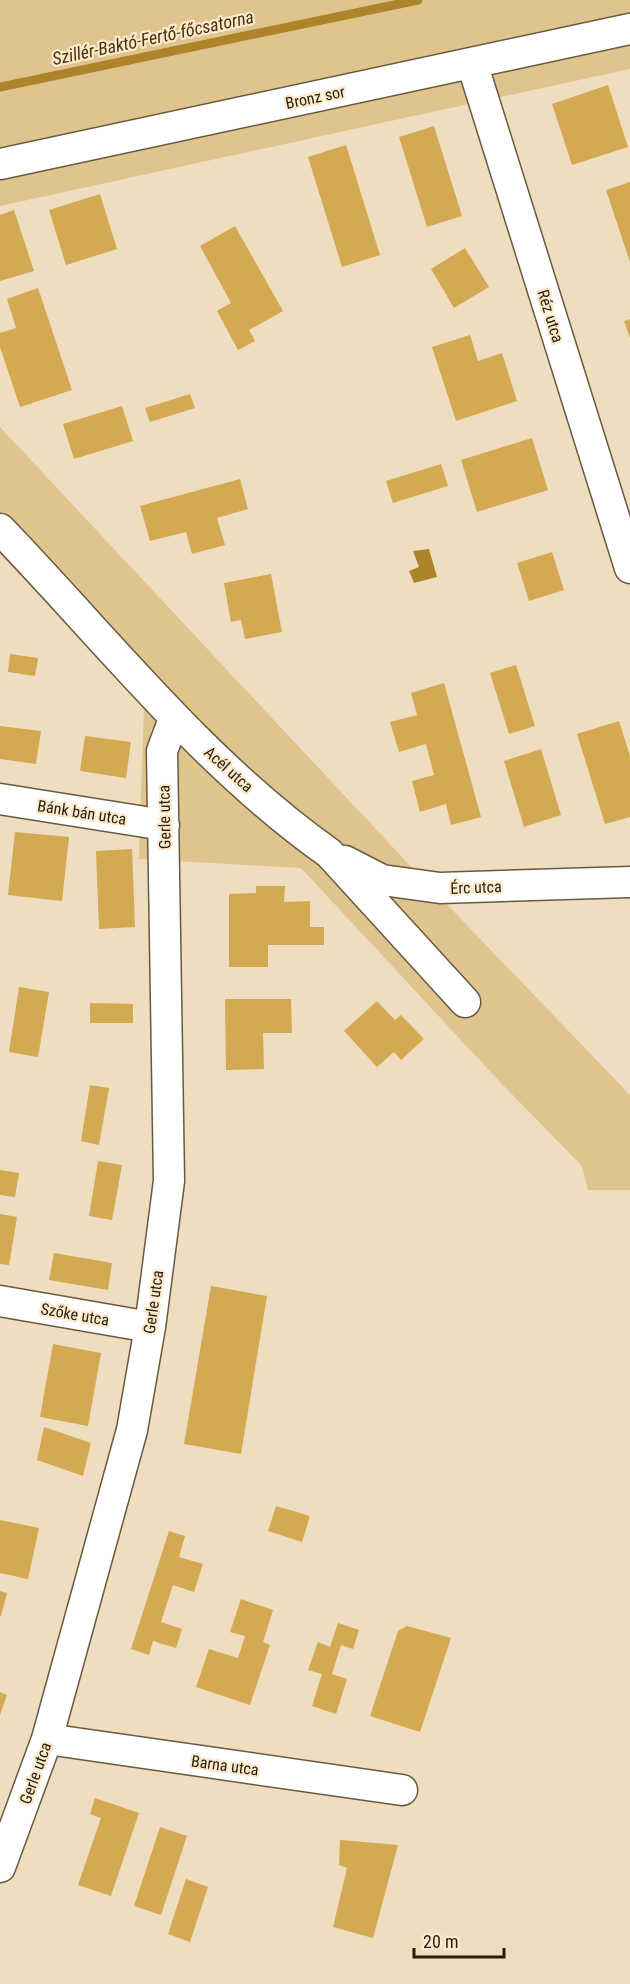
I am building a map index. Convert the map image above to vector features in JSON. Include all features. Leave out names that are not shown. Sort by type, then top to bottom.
[{"type":"street","name":"Bronz sor","points":[[0,164],[630,29]]},
{"type":"street","name":"Réz utca","points":[[472,63],[630,568]]},
{"type":"street","name":"Acél utca","points":[[0,529],[174,719],[302,834],[329,853],[465,1002]]},
{"type":"street","name":"Gerle utca","points":[[0,1867],[47,1739],[132,1430],[150,1327],[169,1181],[162,750],[174,719]]},
{"type":"street","name":"Bánk bán utca","points":[[0,799],[164,825]]},
{"type":"street","name":"Érc utca","points":[[329,853],[382,880],[414,886],[440,888],[630,882]]},
{"type":"street","name":"Szőke utca","points":[[0,1301],[150,1327]]},
{"type":"street","name":"Barna utca","points":[[47,1739],[402,1790]]},
{"type":"shaded area","points":[[0,0],[630,0],[630,69],[0,206]]},
{"type":"shaded area","points":[[0,427],[415,871],[630,1095],[630,1190],[588,1190],[582,1166],[499,1081],[301,868],[139,859],[144,706],[0,554]]},
{"type":"shaded area","points":[[429,549],[437,577],[414,583],[409,571],[419,567],[413,551]]},
{"type":"building","points":[[608,85],[628,147],[572,165],[552,104]]},
{"type":"building","points":[[434,126],[462,216],[427,227],[399,137]]},
{"type":"building","points":[[346,145],[380,255],[342,267],[308,157]]},
{"type":"building","points":[[630,182],[630,262],[606,190]]},
{"type":"building","points":[[100,194],[117,249],[66,265],[49,210]]},
{"type":"building","points":[[14,210],[34,271],[0,281],[0,215]]},
{"type":"building","points":[[235,226],[283,311],[249,330],[255,341],[238,350],[217,311],[231,303],[200,246]]},
{"type":"building","points":[[465,248],[489,287],[454,308],[431,269]]},
{"type":"building","points":[[38,288],[72,390],[20,407],[0,347],[0,333],[16,328],[7,299]]},
{"type":"building","points":[[630,319],[630,338],[624,321]]},
{"type":"building","points":[[470,335],[478,361],[502,353],[517,401],[456,421],[432,347]]},
{"type":"building","points":[[190,394],[195,408],[150,422],[145,408]]},
{"type":"building","points":[[122,406],[133,441],[74,459],[63,424]]},
{"type":"building","points":[[532,438],[548,490],[477,512],[461,460]]},
{"type":"building","points":[[441,464],[448,486],[393,503],[386,481]]},
{"type":"building","points":[[240,479],[248,509],[217,518],[225,545],[192,554],[186,532],[150,541],[140,506]]},
{"type":"building","points":[[552,552],[564,590],[529,601],[517,563]]},
{"type":"building","points":[[271,574],[282,632],[245,639],[241,620],[231,622],[224,583]]},
{"type":"building","points":[[10,654],[38,658],[35,676],[8,672]]},
{"type":"building","points":[[516,665],[535,726],[509,734],[490,673]]},
{"type":"building","points":[[444,683],[481,817],[451,825],[446,804],[420,812],[412,781],[434,775],[426,744],[399,752],[390,722],[417,715],[411,693]]},
{"type":"building","points":[[619,721],[630,756],[630,817],[605,824],[577,734]]},
{"type":"building","points":[[0,726],[41,731],[36,764],[0,759]]},
{"type":"building","points":[[85,736],[131,742],[126,778],[80,771]]},
{"type":"building","points":[[541,749],[561,815],[524,827],[504,761]]},
{"type":"building","points":[[15,832],[69,837],[62,901],[8,895]]},
{"type":"building","points":[[132,849],[135,927],[99,929],[96,851]]},
{"type":"building","points":[[256,886],[285,886],[284,902],[310,901],[310,927],[324,927],[324,945],[268,945],[268,967],[229,967],[229,894],[256,893]]},
{"type":"building","points":[[19,987],[49,992],[38,1057],[9,1052]]},
{"type":"building","points":[[225,999],[291,999],[292,1033],[263,1033],[264,1069],[226,1070]]},
{"type":"building","points":[[377,1001],[395,1020],[401,1015],[424,1039],[401,1060],[394,1052],[377,1067],[344,1031]]},
{"type":"building","points":[[90,1003],[133,1004],[133,1023],[90,1023]]},
{"type":"building","points":[[90,1085],[109,1088],[99,1145],[81,1141]]},
{"type":"building","points":[[98,1161],[122,1165],[112,1220],[89,1216]]},
{"type":"building","points":[[0,1170],[19,1173],[15,1197],[0,1195]]},
{"type":"building","points":[[0,1214],[17,1217],[9,1265],[0,1264]]},
{"type":"building","points":[[54,1253],[112,1263],[108,1290],[49,1280]]},
{"type":"building","points":[[211,1286],[267,1296],[241,1454],[184,1444]]},
{"type":"building","points":[[53,1344],[101,1353],[88,1426],[40,1417]]},
{"type":"building","points":[[44,1427],[91,1443],[83,1476],[37,1460]]},
{"type":"building","points":[[276,1506],[310,1516],[302,1542],[268,1531]]},
{"type":"building","points":[[0,1520],[39,1528],[28,1579],[0,1573]]},
{"type":"building","points":[[169,1531],[185,1536],[179,1557],[203,1564],[194,1592],[173,1585],[161,1622],[182,1629],[176,1648],[153,1641],[149,1655],[131,1649]]},
{"type":"building","points":[[0,1591],[7,1593],[1,1616],[0,1616]]},
{"type":"building","points":[[241,1599],[273,1610],[263,1642],[270,1645],[250,1705],[196,1687],[209,1649],[238,1658],[245,1636],[230,1632]]},
{"type":"building","points":[[338,1623],[359,1630],[353,1649],[341,1645],[332,1674],[347,1679],[336,1714],[312,1706],[322,1674],[308,1670],[318,1642],[330,1647]]},
{"type":"building","points":[[407,1626],[451,1638],[420,1732],[370,1716],[398,1631]]},
{"type":"building","points":[[0,1692],[7,1695],[0,1715]]},
{"type":"building","points":[[95,1798],[139,1813],[111,1896],[78,1885],[101,1818],[90,1814]]},
{"type":"building","points":[[160,1827],[187,1836],[161,1915],[134,1906]]},
{"type":"building","points":[[340,1840],[398,1845],[373,1938],[333,1927],[347,1868],[339,1865]]},
{"type":"building","points":[[186,1879],[208,1887],[190,1942],[168,1934]]},
{"type":"waterway","name":"Szillér-Baktó-Fertő-főcsatorna","points":[[0,87],[418,0]]}]
